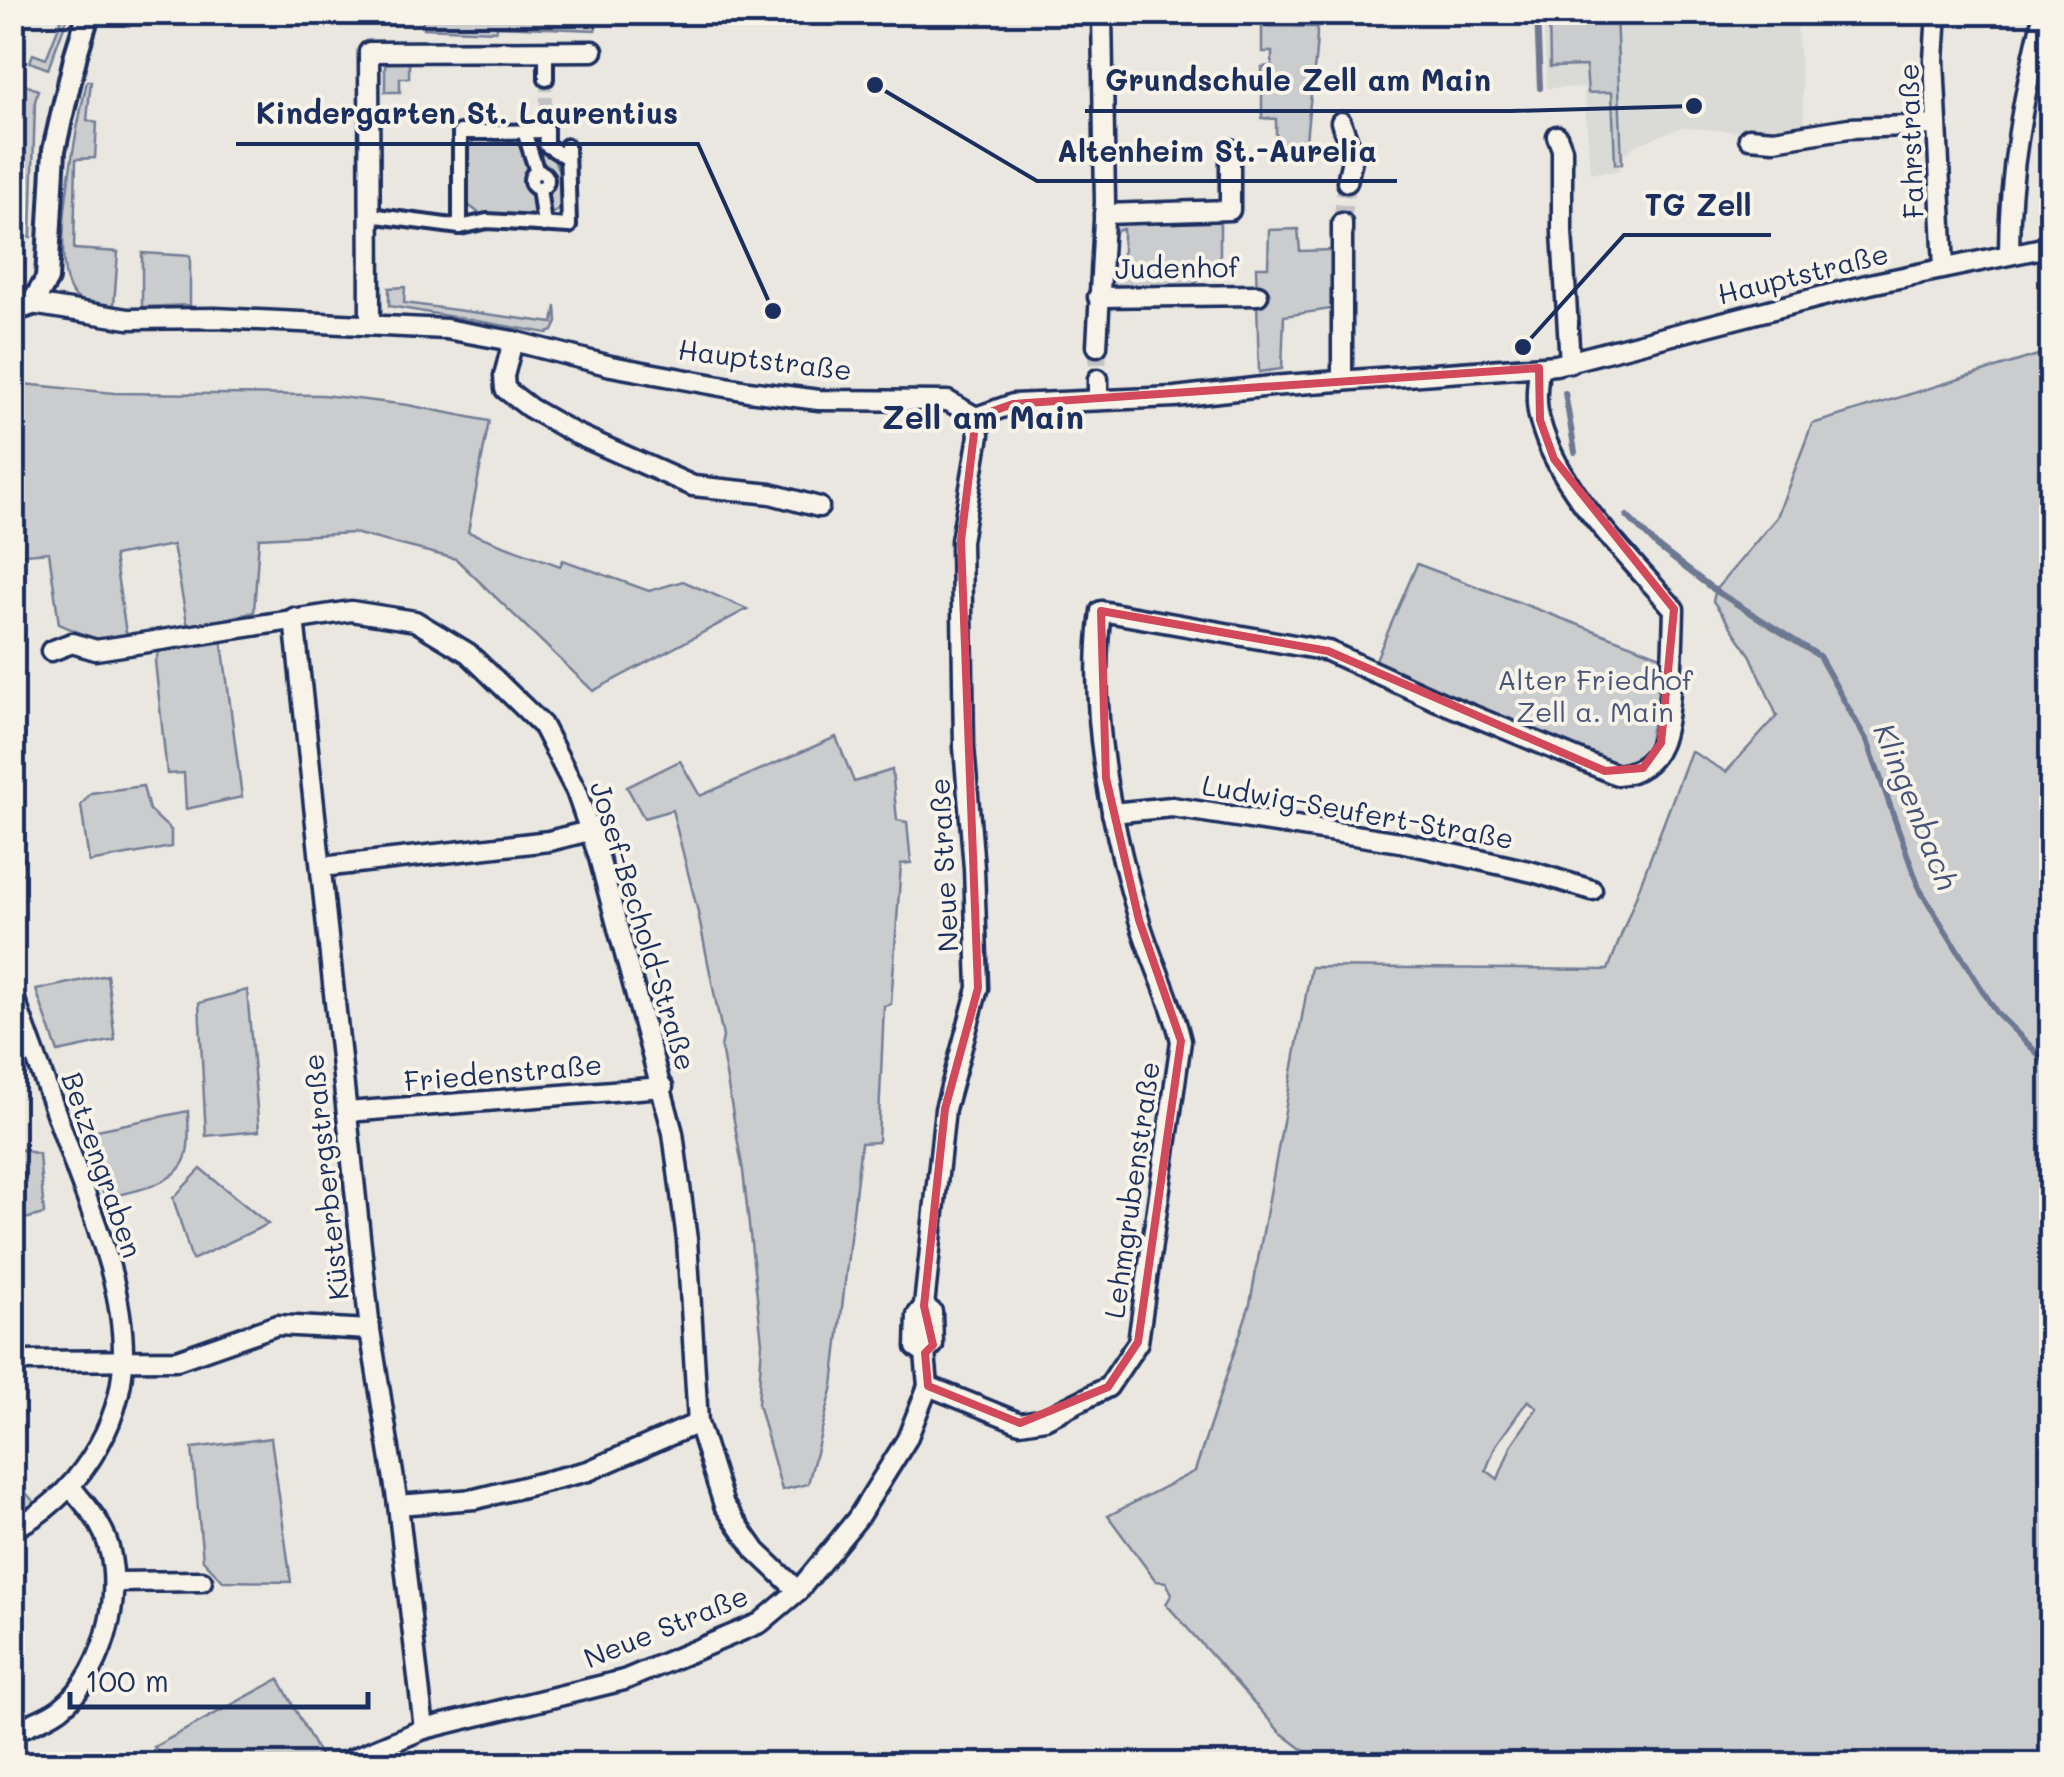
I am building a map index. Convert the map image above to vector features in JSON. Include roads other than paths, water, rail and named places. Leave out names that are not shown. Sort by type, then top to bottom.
[{"type":"street","points":[[22,308],[47,280],[54,150],[72,68],[90,12]]},
{"type":"street","name":"Judenhof","points":[[1098,346],[1104,214],[1102,12]]},
{"type":"street","name":"Fahrstraße","points":[[1937,12],[1934,60],[1944,268]]},
{"type":"street","points":[[2009,252],[2016,134],[2044,12]]},
{"type":"street","points":[[546,51],[546,79]]},
{"type":"street","points":[[370,325],[369,52],[592,51]]},
{"type":"street","points":[[1341,122],[1353,155],[1347,182]]},
{"type":"street","points":[[1749,138],[1774,140],[1848,128],[1937,126]]},
{"type":"street","points":[[370,215],[460,227],[487,222],[569,226],[567,152],[546,144],[546,127],[524,132],[460,132],[460,227]]},
{"type":"street","points":[[524,132],[538,172],[547,178],[539,188],[544,225]]},
{"type":"street","points":[[1557,136],[1562,149],[1562,232],[1570,363]]},
{"type":"street","name":"Judenhof","points":[[1104,214],[1230,210],[1230,149]]},
{"type":"street","points":[[1342,223],[1342,381]]},
{"type":"street","name":"Hauptstraße","points":[[22,308],[128,319],[215,318],[446,330],[513,340],[590,362],[748,391],[819,400],[948,402],[976,417],[1012,404],[1175,397],[1539,368],[1870,284],[2052,246]]},
{"type":"street","name":"Judenhof","points":[[1098,297],[1258,295]]},
{"type":"street","points":[[513,340],[504,376],[505,389],[560,424],[693,486],[770,494],[819,507]]},
{"type":"street","name":"Lehmgrubenstraße","points":[[928,1386],[1020,1423],[1045,1419],[1108,1387],[1138,1342],[1180,1040],[1172,1004],[1139,920],[1112,813],[1101,738],[1096,646],[1101,611],[1328,652],[1617,775],[1643,768],[1661,743],[1674,609],[1580,498],[1554,459],[1540,420],[1536,393],[1539,368]]},
{"type":"street","points":[[1098,378],[1098,400]]},
{"type":"street","name":"Neue Straße","points":[[340,1764],[424,1729],[624,1680],[760,1623],[798,1591],[857,1519],[907,1439],[928,1386],[925,1353],[933,1346],[932,1312],[924,1306],[945,1109],[978,988],[964,747],[961,541],[979,435],[976,417]]},
{"type":"street","name":"Josef-Bechold-Straße","points":[[51,651],[72,643],[96,650],[350,611],[415,621],[457,644],[542,724],[576,791],[589,831],[674,1133],[687,1240],[698,1423],[724,1505],[756,1551],[798,1591]]},
{"type":"street","name":"Küsterbergstraße","points":[[294,618],[370,1330],[398,1505],[424,1729]]},
{"type":"street","name":"Ludwig-Seufert-Straße","points":[[1112,813],[1172,807],[1400,842],[1534,872],[1592,890]]},
{"type":"street","points":[[322,867],[549,841],[589,831]]},
{"type":"street","name":"Betzengraben","points":[[12,992],[118,1296],[124,1359],[114,1406],[100,1442],[71,1487],[12,1529]]},
{"type":"street","name":"Friedenstraße","points":[[346,1112],[663,1087]]},
{"type":"street","points":[[19,1361],[177,1360],[277,1325],[370,1330]]},
{"type":"street","points":[[398,1505],[475,1500],[588,1471],[698,1423]]},
{"type":"street","points":[[12,1732],[62,1708],[87,1677],[105,1642],[116,1582],[101,1526],[71,1487]]},
{"type":"street","points":[[116,1582],[202,1581]]},
{"type":"waterway","name":"Klingenbach","points":[[1537,12],[1540,88]]},
{"type":"waterway","name":"Klingenbach","points":[[1565,393],[1575,452]]},
{"type":"waterway","name":"Klingenbach","points":[[1627,516],[1657,546],[1709,586]]},
{"type":"waterway","name":"Klingenbach","points":[[1713,589],[1819,656],[1868,743],[1919,888],[1996,1012],[2052,1068]]},
{"type":"tunnel","points":[[546,79],[546,122]]},
{"type":"tunnel","points":[[1342,223],[1347,182]]},
{"type":"tunnel","points":[[1097,346],[1098,379]]},
{"type":"place","name":"Altenheim St.-Aurelia","points":[[875,85]]},
{"type":"place","name":"Grundschule Zell am Main","points":[[1694,106]]},
{"type":"place","name":"Kindergarten St. Laurentius","points":[[773,311]]},
{"type":"place","name":"TG Zell","points":[[1523,347]]},
{"type":"district","name":"Zell am Main","points":[[983,418]]},
{"type":"park label","name":"Alter Friedhof Zell a. Main","points":[[1595,696]]}]
